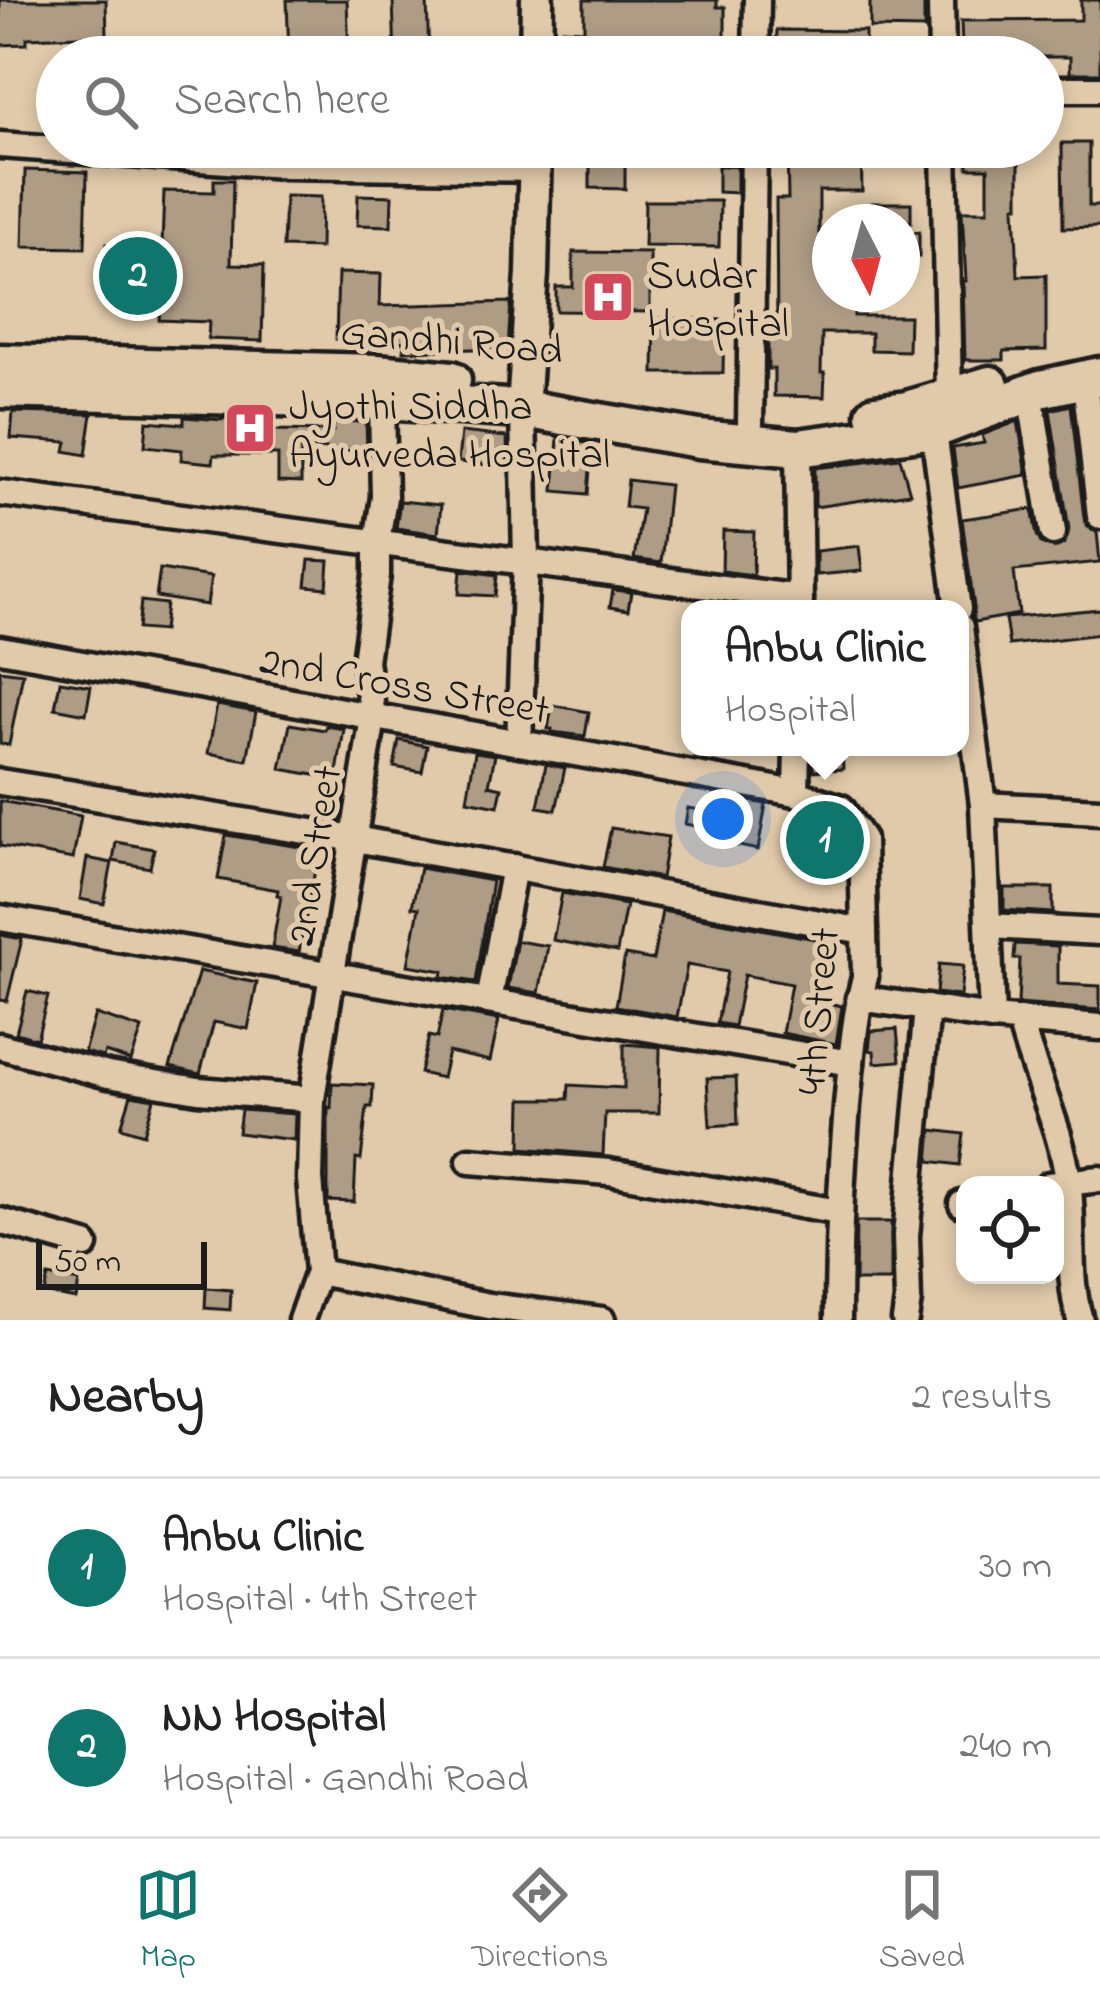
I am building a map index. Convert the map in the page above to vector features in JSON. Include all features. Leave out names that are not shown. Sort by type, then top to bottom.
[{"type":"main road","name":"Gandhi Road","points":[[0,363],[376,374],[524,398],[750,424],[797,424],[938,409],[1030,393],[1095,369]]},
{"type":"main road","name":"Gandhi Road","points":[[0,389],[382,400],[524,398],[699,439],[798,448],[1095,369]]},
{"type":"street","points":[[536,36],[537,0]]},
{"type":"street","points":[[756,36],[757,0]]},
{"type":"street","points":[[941,0],[942,36]]},
{"type":"street","points":[[1064,89],[1100,89]]},
{"type":"street","points":[[0,145],[36,148]]},
{"type":"street","points":[[519,743],[526,561],[524,398],[535,168]]},
{"type":"street","points":[[750,424],[754,168]]},
{"type":"street","points":[[944,168],[938,409],[957,600]]},
{"type":"street","points":[[1095,369],[1100,517]]},
{"type":"street","points":[[1030,393],[1053,532]]},
{"type":"street","name":"2nd Street","points":[[301,1320],[318,1272],[310,1179],[312,1099],[373,717],[365,661],[384,497],[382,400]]},
{"type":"street","points":[[798,448],[800,600]]},
{"type":"street","points":[[0,493],[526,561],[780,600]]},
{"type":"street","name":"2nd Cross Street","points":[[0,650],[796,793]]},
{"type":"street","points":[[969,700],[982,805],[992,1018]]},
{"type":"street","points":[[796,793],[797,756]]},
{"type":"street","points":[[0,782],[355,839],[864,932]]},
{"type":"street","name":"4th Street","points":[[796,793],[841,808],[862,839],[865,977],[851,1063],[839,1212],[838,1320]]},
{"type":"street","points":[[982,805],[1100,811]]},
{"type":"street","points":[[489,1001],[514,867]]},
{"type":"street","points":[[0,918],[851,1063]]},
{"type":"street","points":[[989,926],[1100,932]]},
{"type":"street","points":[[859,998],[1100,1028]]},
{"type":"street","points":[[905,1320],[906,1236],[927,1008]]},
{"type":"street","points":[[1021,1020],[1029,1060],[1056,1128],[1058,1176]]},
{"type":"street","points":[[0,1046],[108,1075],[198,1090],[312,1099]]},
{"type":"street","points":[[470,1161],[608,1172],[839,1212]]},
{"type":"street","points":[[1064,1182],[1100,1179]]},
{"type":"street","points":[[0,1221],[85,1245]]},
{"type":"street","points":[[1064,1231],[1080,1320]]},
{"type":"street","points":[[318,1272],[489,1306],[602,1320]]},
{"type":"street","points":[[1072,1295],[1100,1293]]},
{"type":"building","points":[[0,0],[106,0],[107,35],[36,36],[27,38],[27,44],[0,45]]},
{"type":"building","points":[[287,0],[347,0],[348,36],[288,36]]},
{"type":"building","points":[[393,0],[427,0],[428,36],[394,36]]},
{"type":"building","points":[[584,0],[717,0],[717,7],[725,7],[725,36],[562,36],[562,29],[584,30]]},
{"type":"building","points":[[870,0],[924,0],[924,29],[870,28]]},
{"type":"building","points":[[1081,0],[1100,0],[1100,73],[1070,73],[1064,36],[962,36],[961,21],[1081,20]]},
{"type":"building","points":[[777,30],[865,31],[865,36],[777,36]]},
{"type":"building","points":[[1064,143],[1089,143],[1089,206],[1100,206],[1100,227],[1063,228]]},
{"type":"building","points":[[590,168],[625,168],[625,189],[590,188]]},
{"type":"building","points":[[718,168],[737,168],[737,193],[718,192]]},
{"type":"building","points":[[787,168],[861,168],[862,191],[819,191],[819,204],[812,204],[812,312],[909,316],[908,351],[871,350],[871,333],[822,333],[824,397],[774,396],[768,336],[777,336],[776,199],[788,199]]},
{"type":"building","points":[[988,168],[1019,168],[1019,206],[1015,206],[1018,276],[1046,275],[1046,350],[1004,351],[1004,360],[965,360],[962,211],[988,211]]},
{"type":"building","points":[[25,170],[87,172],[85,248],[23,247]]},
{"type":"building","points":[[214,180],[233,180],[231,264],[264,265],[262,341],[208,339],[209,322],[159,320],[160,307],[106,306],[107,244],[162,245],[164,191],[214,192]]},
{"type":"building","points":[[358,195],[392,196],[391,226],[357,225]]},
{"type":"building","points":[[285,196],[321,197],[320,248],[283,247]]},
{"type":"building","points":[[645,201],[720,201],[719,247],[644,246]]},
{"type":"building","points":[[573,252],[650,253],[650,312],[556,311],[556,287],[573,287]]},
{"type":"building","points":[[338,273],[381,274],[380,306],[511,302],[508,348],[404,351],[404,342],[336,339]]},
{"type":"building","points":[[655,318],[724,320],[723,373],[654,373]]},
{"type":"building","points":[[1071,405],[1084,518],[1097,532],[1100,562],[1014,571],[1019,614],[975,622],[962,519],[1032,509],[1041,543],[1055,548],[1064,544],[1069,529],[1050,410]]},
{"type":"building","points":[[13,412],[92,414],[86,455],[65,451],[67,442],[11,438]]},
{"type":"building","points":[[184,417],[271,419],[271,430],[333,431],[334,421],[366,422],[367,452],[301,447],[301,483],[278,482],[278,455],[214,455],[213,463],[181,460],[182,450],[145,446],[147,421],[184,424]]},
{"type":"building","points":[[1018,421],[1027,475],[958,488],[953,448],[984,443],[982,435]]},
{"type":"building","points":[[461,432],[507,437],[508,467],[458,462]]},
{"type":"building","points":[[558,438],[592,444],[588,494],[554,491]]},
{"type":"building","points":[[900,458],[910,493],[815,507],[815,468]]},
{"type":"building","points":[[628,480],[669,485],[661,563],[634,559],[642,509],[625,507]]},
{"type":"building","points":[[400,501],[441,505],[438,534],[396,528]]},
{"type":"building","points":[[723,531],[754,532],[753,575],[722,571]]},
{"type":"building","points":[[859,546],[862,571],[816,575],[816,551]]},
{"type":"building","points":[[309,560],[329,561],[327,588],[306,586]]},
{"type":"building","points":[[160,569],[211,577],[207,605],[156,597]]},
{"type":"building","points":[[461,570],[497,575],[495,596],[459,594]]},
{"type":"building","points":[[613,590],[631,592],[628,610],[610,607]]},
{"type":"building","points":[[141,601],[166,604],[163,631],[138,629]]},
{"type":"building","points":[[1100,609],[1100,634],[1009,645],[1005,618]]},
{"type":"building","points":[[0,670],[23,673],[9,745],[0,744]]},
{"type":"building","points":[[60,681],[91,686],[86,714],[55,708]]},
{"type":"building","points":[[217,705],[256,712],[247,760],[208,753]]},
{"type":"building","points":[[552,705],[589,712],[585,736],[548,729]]},
{"type":"building","points":[[290,724],[344,729],[336,779],[281,769]]},
{"type":"building","points":[[399,740],[427,746],[422,772],[394,767]]},
{"type":"building","points":[[475,752],[495,755],[489,785],[502,788],[498,806],[467,800]]},
{"type":"building","points":[[813,756],[842,756],[843,769],[813,771]]},
{"type":"building","points":[[546,764],[565,768],[556,810],[538,807]]},
{"type":"building","points":[[738,799],[766,804],[758,850],[729,844],[731,833],[685,824],[688,808],[735,816]]},
{"type":"building","points":[[0,801],[81,816],[73,859],[0,846]]},
{"type":"building","points":[[802,822],[833,826],[840,836],[838,856],[799,852]]},
{"type":"building","points":[[611,828],[668,837],[661,878],[603,867]]},
{"type":"building","points":[[226,835],[319,850],[299,952],[272,948],[281,896],[278,890],[218,879]]},
{"type":"building","points":[[116,842],[154,849],[150,868],[113,861]]},
{"type":"building","points":[[87,858],[112,863],[104,904],[80,899]]},
{"type":"building","points":[[420,868],[492,881],[476,982],[408,965],[419,908],[412,907]]},
{"type":"building","points":[[1004,888],[1053,888],[1053,913],[1004,910]]},
{"type":"building","points":[[562,893],[626,905],[617,952],[553,940]]},
{"type":"building","points":[[662,911],[832,942],[820,1001],[842,1006],[836,1044],[782,1033],[791,984],[744,975],[734,1026],[717,1023],[727,972],[687,965],[677,1017],[616,1006],[625,955],[653,960]]},
{"type":"building","points":[[0,935],[22,939],[7,1001],[0,1000]]},
{"type":"building","points":[[517,941],[548,946],[539,993],[508,988]]},
{"type":"building","points":[[1015,944],[1058,946],[1058,984],[1100,986],[1100,1010],[1018,1004],[1020,959],[1014,959]]},
{"type":"building","points":[[939,964],[963,966],[960,996],[936,993]]},
{"type":"building","points":[[199,971],[257,983],[248,1029],[214,1022],[200,1074],[170,1067]]},
{"type":"building","points":[[27,991],[48,996],[37,1039],[16,1033]]},
{"type":"building","points":[[443,1010],[499,1020],[490,1061],[448,1052],[442,1078],[420,1073],[429,1036],[437,1038]]},
{"type":"building","points":[[95,1014],[142,1029],[131,1061],[105,1052],[103,1057],[84,1052]]},
{"type":"building","points":[[897,1029],[900,1061],[875,1063],[874,1051],[869,1050],[871,1031]]},
{"type":"building","points":[[624,1044],[660,1047],[659,1113],[605,1113],[603,1155],[521,1148],[522,1099],[568,1099],[569,1085],[624,1088]]},
{"type":"building","points":[[736,1077],[738,1124],[710,1126],[707,1078]]},
{"type":"building","points":[[332,1083],[373,1085],[361,1160],[356,1159],[354,1202],[328,1201]]},
{"type":"building","points":[[131,1095],[154,1099],[144,1134],[121,1127]]},
{"type":"building","points":[[241,1110],[295,1114],[294,1140],[238,1133]]},
{"type":"building","points":[[932,1130],[964,1134],[960,1165],[929,1161]]},
{"type":"building","points":[[856,1222],[891,1222],[891,1281],[855,1281]]},
{"type":"building","points":[[48,1276],[79,1282],[76,1299],[44,1293]]},
{"type":"building","points":[[206,1288],[231,1290],[230,1310],[205,1308]]},
{"type":"place","name":"NN Hospital","points":[[138,276]]},
{"type":"place","name":"Sudar Hospital","points":[[608,297]]},
{"type":"place","name":"Jyothi Siddha Ayurveda Hospital","points":[[250,428]]},
{"type":"place","name":"Anbu Clinic","points":[[825,840]]}]
